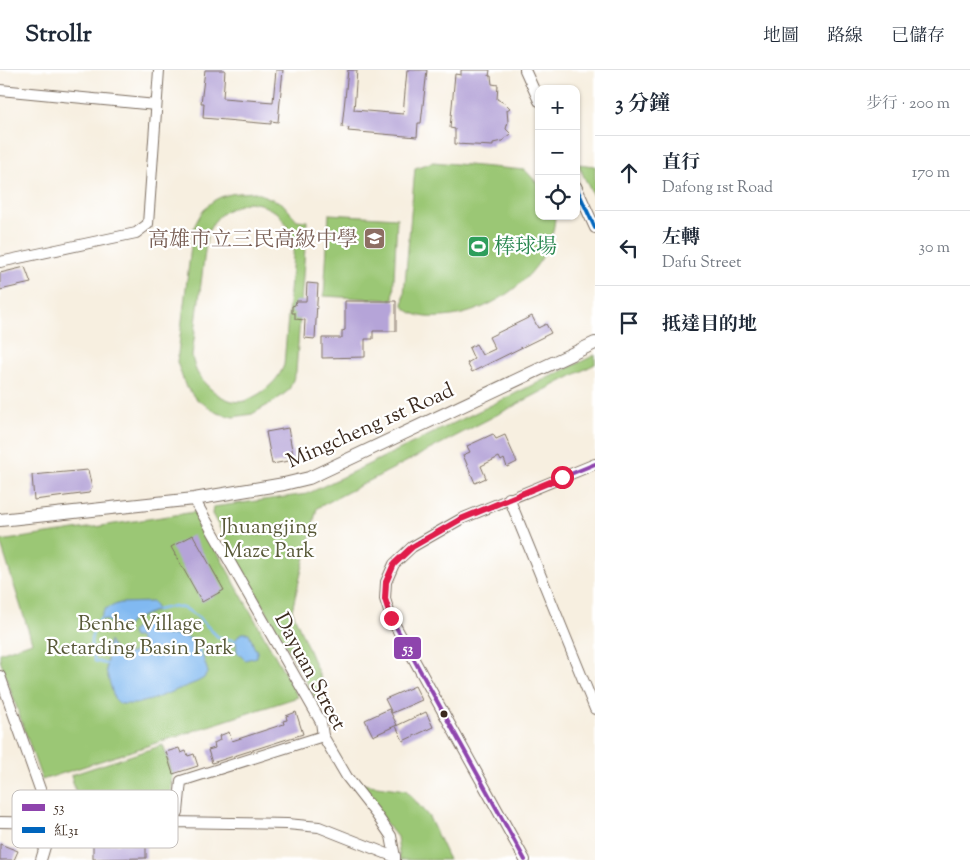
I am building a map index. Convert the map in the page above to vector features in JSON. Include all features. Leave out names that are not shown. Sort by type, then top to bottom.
[{"type":"street","points":[[0,262],[136,233],[148,224],[159,70]]},
{"type":"street","points":[[525,70],[535,92]]},
{"type":"street","points":[[0,90],[156,105]]},
{"type":"street","points":[[580,195],[595,228]]},
{"type":"street","name":"Mingcheng 1st Road","points":[[0,520],[194,499],[310,478],[595,343]]},
{"type":"street","points":[[525,860],[391,618],[385,599],[386,582],[394,564],[412,547],[461,519],[595,464]]},
{"type":"street","points":[[509,498],[595,709]]},
{"type":"street","name":"Dayuan Street","points":[[194,499],[320,722],[323,736],[347,777],[391,836],[395,859]]},
{"type":"street","points":[[0,676],[40,790]]},
{"type":"street","points":[[178,812],[182,782],[323,736]]},
{"type":"street","points":[[178,822],[287,824],[319,827],[395,859]]},
{"type":"street","points":[[41,860],[45,848]]},
{"type":"green space","name":"棒球場","points":[[433,162],[525,170],[535,181],[535,220],[554,220],[552,236],[544,255],[532,272],[499,299],[461,314],[425,317],[407,310],[403,306],[415,168]]},
{"type":"green space","points":[[580,164],[595,166],[595,200],[580,168]]},
{"type":"green space","points":[[255,192],[282,203],[297,220],[307,221],[296,372],[289,390],[275,401],[252,414],[233,417],[217,413],[195,398],[185,385],[177,362],[195,224],[205,208],[215,200],[230,194]],"holes":[[[249,202],[260,204],[278,213],[285,222],[294,243],[284,365],[277,378],[267,388],[245,401],[238,402],[223,398],[210,388],[199,376],[192,356],[207,235],[223,212]]]},
{"type":"green space","points":[[329,214],[397,218],[393,300],[324,296]]},
{"type":"green space","name":"Jhuangjing Maze Park","points":[[595,355],[595,364],[317,508],[292,610],[323,684],[322,710],[212,514],[213,507],[307,494]]},
{"type":"green space","name":"Benhe Village Retarding Basin Park","points":[[195,512],[298,697],[42,780],[0,660],[0,653],[32,642],[0,541]]},
{"type":"green space","points":[[163,745],[172,772],[171,790],[75,790],[71,775]]},
{"type":"green space","points":[[355,783],[406,790],[429,817],[449,860],[400,860],[397,837]]},
{"type":"water","points":[[153,602],[157,610],[131,621],[126,627],[116,632],[107,628],[112,623],[100,619],[105,609],[120,603]]},
{"type":"water","points":[[150,622],[164,635],[177,635],[193,639],[201,651],[208,672],[204,678],[197,682],[151,700],[135,704],[120,704],[114,698],[106,670],[109,641],[117,654],[133,653],[141,644],[139,637],[133,637],[131,632],[138,626]]},
{"type":"water","points":[[241,633],[249,633],[257,651],[257,657],[245,660],[237,652],[236,639]]},
{"type":"building","points":[[205,70],[225,70],[223,98],[273,102],[276,70],[283,70],[278,122],[271,121],[271,124],[203,118],[204,103],[201,103]]},
{"type":"building","points":[[348,70],[357,70],[354,110],[403,114],[407,70],[427,70],[421,123],[418,123],[417,137],[348,131],[349,128],[342,127]]},
{"type":"building","points":[[461,70],[490,70],[489,76],[491,76],[492,84],[498,85],[497,99],[510,108],[507,110],[508,122],[506,129],[511,134],[502,141],[493,143],[493,146],[455,144],[455,129],[450,128],[455,74],[461,75]]},
{"type":"building","points":[[25,267],[31,283],[0,290],[0,273]]},
{"type":"building","points":[[307,283],[318,284],[315,339],[304,338],[305,320],[295,319],[295,313],[292,313],[292,306],[295,305],[296,301],[306,301]]},
{"type":"building","points":[[345,301],[396,301],[396,331],[373,331],[373,339],[365,339],[365,357],[322,358],[322,338],[342,338],[342,331],[345,330]]},
{"type":"building","points":[[532,316],[538,328],[546,324],[551,333],[472,372],[467,363],[474,359],[469,348],[476,344],[482,355],[495,349],[489,337]]},
{"type":"building","points":[[288,428],[294,460],[272,464],[266,432]]},
{"type":"building","points":[[493,434],[496,439],[505,435],[517,462],[507,467],[504,459],[501,461],[499,457],[481,466],[486,478],[475,483],[463,455],[470,452],[467,446]]},
{"type":"building","points":[[88,470],[92,488],[89,493],[34,500],[32,475]]},
{"type":"building","points":[[193,535],[224,590],[202,602],[171,547]]},
{"type":"building","points":[[415,686],[422,700],[392,713],[385,699]]},
{"type":"building","points":[[389,709],[397,725],[373,736],[365,720]]},
{"type":"building","points":[[296,712],[303,734],[212,763],[208,750],[215,748],[214,743],[220,740],[219,736],[229,732],[232,741],[284,724],[283,721],[287,720],[286,716]]},
{"type":"building","points":[[426,712],[433,727],[403,741],[396,726]]},
{"type":"building","points":[[179,748],[181,753],[186,751],[188,756],[194,754],[198,766],[173,774],[166,752]]},
{"type":"building","points":[[0,844],[18,851],[14,860],[0,860]]},
{"type":"building","points":[[93,848],[146,848],[146,858],[93,859]]},
{"type":"waterway","points":[[157,610],[174,606],[186,609],[198,617],[218,637],[236,641]]},
{"type":"waterway","points":[[100,619],[92,635],[91,649],[95,661],[106,664]]},
{"type":"transit line","name":"紅31","points":[[580,196],[595,228]]},
{"type":"transit line","name":"53","points":[[525,860],[391,618],[385,599],[386,582],[394,564],[412,547],[461,519],[595,464]]},
{"type":"place","name":"高雄市立三民高級中學","points":[[374,239]]},
{"type":"place","name":"棒球場","points":[[478,246]]},
{"type":"route","points":[[391,618],[385,599],[386,582],[394,564],[412,547],[461,519],[562,477]]}]
